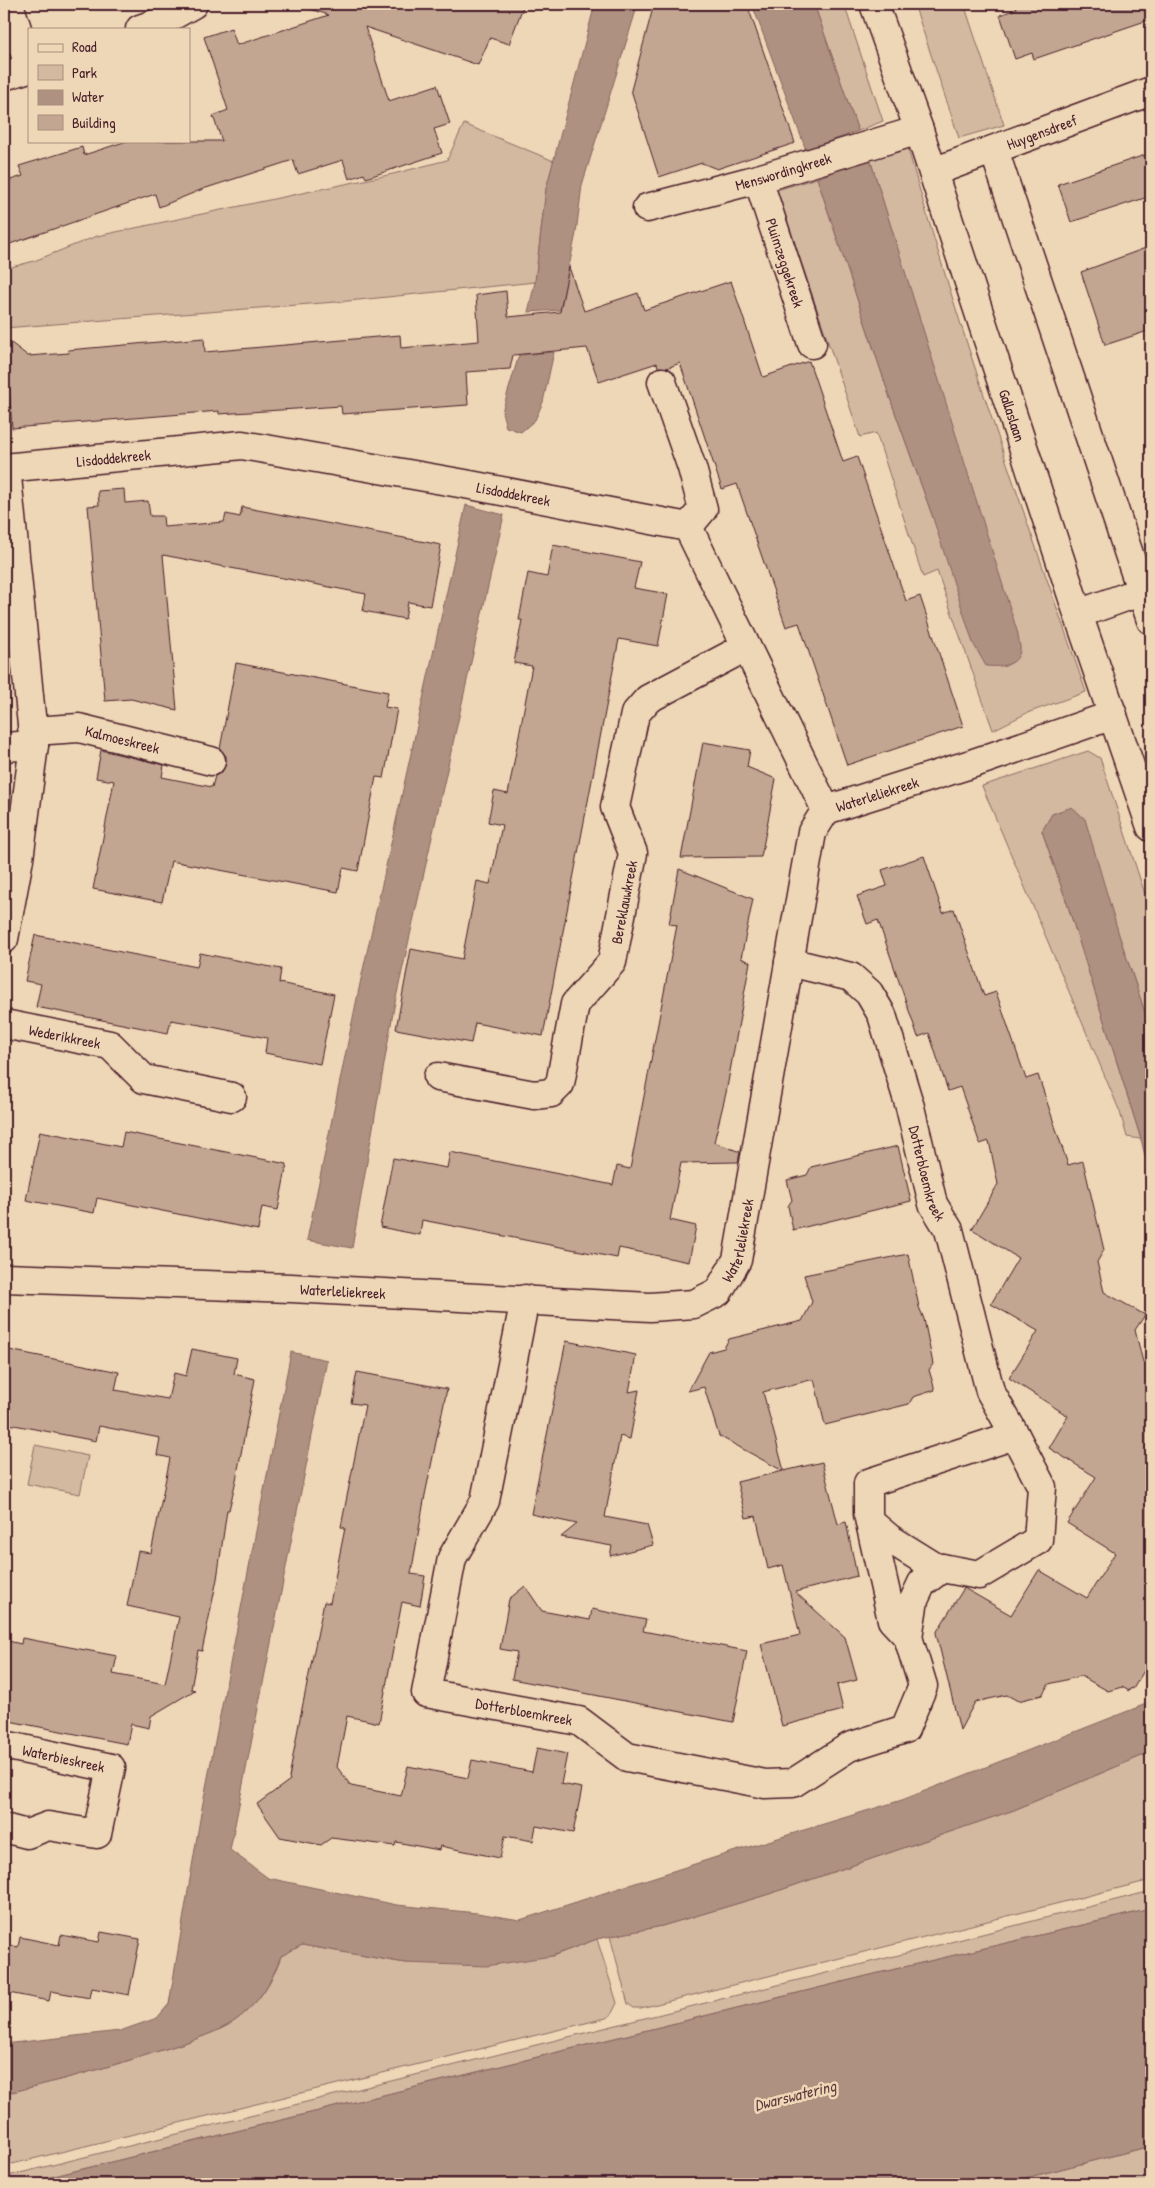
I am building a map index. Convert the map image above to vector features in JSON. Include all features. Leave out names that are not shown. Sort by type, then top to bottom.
[{"type":"street","points":[[9,4],[28,64]]},
{"type":"street","points":[[143,28],[163,21],[193,4]]},
{"type":"street","name":"Gallaslaan","points":[[874,4],[919,130],[1078,614],[1151,827]]},
{"type":"street","points":[[4,76],[28,67]]},
{"type":"street","name":"Huygensdreef","points":[[933,172],[1151,91]]},
{"type":"street","name":"Menswordingkreek","points":[[647,208],[800,167],[877,141],[919,130]]},
{"type":"street","points":[[994,150],[1146,590],[1151,620]]},
{"type":"street","name":"Pluimzeggekreek","points":[[758,179],[812,344]]},
{"type":"street","points":[[662,382],[692,468],[703,509],[688,528],[826,810]]},
{"type":"street","name":"Lisdoddekreek","points":[[4,939],[19,860],[34,738],[5,468],[242,445],[465,484],[688,528]]},
{"type":"street","points":[[1078,614],[1146,590]]},
{"type":"street","name":"Bereklauwkreek","points":[[438,1077],[534,1095],[551,1092],[560,1084],[575,1004],[612,962],[633,853],[615,807],[635,714],[648,699],[746,647]]},
{"type":"street","name":"Waterleliekreek","points":[[4,1278],[291,1288],[650,1307],[694,1304],[718,1292],[737,1260],[812,832],[826,810],[974,763],[1113,714]]},
{"type":"street","name":"Kalmoeskreek","points":[[4,747],[80,728],[211,761]]},
{"type":"street","name":"Dotterbloemkreek","points":[[789,962],[851,977],[869,993],[882,1015],[910,1107],[933,1204],[949,1230],[990,1391],[1042,1487],[1038,1540],[979,1576],[935,1567],[898,1544],[871,1523]]},
{"type":"street","name":"Wederikkreek","points":[[4,1024],[110,1045],[144,1079],[232,1097]]},
{"type":"street","name":"Dotterbloemkreek","points":[[525,1299],[485,1501],[452,1558],[426,1693],[579,1721],[627,1758],[765,1784],[793,1783],[849,1747],[905,1729],[923,1686],[908,1637],[914,1600],[922,1583],[942,1568]]},
{"type":"street","name":"Dotterbloemkreek","points":[[908,1637],[892,1620],[868,1514],[868,1483],[1015,1435]]},
{"type":"street","name":"Waterbieskreek","points":[[4,1745],[111,1768],[98,1834],[48,1826],[27,1834],[4,1828]]},
{"type":"green space","points":[[814,4],[844,4],[883,121],[858,131]]},
{"type":"green space","points":[[914,4],[964,4],[1004,125],[959,138]]},
{"type":"green space","points":[[464,124],[554,161],[546,189],[535,282],[348,301],[4,328],[4,269],[34,261],[97,236],[393,174],[447,160]]},
{"type":"green space","points":[[908,149],[970,354],[1086,692],[1027,713],[993,730],[937,571],[923,577],[876,433],[860,437],[777,190],[817,178],[891,401],[932,515],[1004,667],[1014,661],[937,378],[870,159]]},
{"type":"green space","points":[[1088,751],[1100,758],[1151,912],[1151,1030],[1120,938],[1065,809],[1052,814],[1042,831],[1067,903],[1141,1139],[1127,1137],[1120,1112],[982,786]]},
{"type":"green space","points":[[35,1445],[88,1456],[80,1494],[27,1484]]},
{"type":"green space","points":[[1151,1752],[1151,1880],[641,2008],[634,2008],[628,2004],[610,1936],[662,1926],[766,1895],[1014,1810]]},
{"type":"green space","points":[[1151,1891],[1151,1909],[883,1972],[22,2184],[4,2184],[4,2177]]},
{"type":"green space","points":[[597,1939],[617,2003],[611,2015],[606,2018],[4,2166],[4,2094],[123,2062],[190,2041],[220,2029],[236,2020],[264,1992],[281,1956],[302,1945],[405,1963],[552,1956]]},
{"type":"green space","points":[[1151,2146],[1151,2184],[1002,2184]]},
{"type":"water","points":[[595,4],[638,4],[582,185],[576,233],[560,310],[528,312],[535,282],[546,189]]},
{"type":"water","points":[[752,4],[814,4],[858,131],[806,150]]},
{"type":"water","points":[[870,159],[1018,634],[1020,649],[1018,656],[1006,665],[986,666],[973,643],[932,515],[891,401],[817,178]]},
{"type":"water","points":[[554,352],[543,402],[535,420],[521,432],[506,427],[502,412],[519,355]]},
{"type":"water","points":[[466,505],[504,515],[394,1007],[352,1248],[307,1240],[361,979]]},
{"type":"water","points":[[1072,807],[1085,819],[1120,938],[1151,1030],[1151,1181],[1141,1139],[1067,903],[1042,831],[1052,814]]},
{"type":"water","points":[[291,1352],[327,1360],[230,1850],[268,1878],[397,1905],[477,1913],[520,1920],[902,1800],[1151,1702],[1151,1752],[1014,1810],[766,1895],[662,1926],[597,1939],[552,1956],[486,1966],[405,1963],[302,1945],[281,1956],[273,1975],[258,1999],[236,2020],[220,2029],[190,2041],[123,2062],[4,2094],[4,2044],[120,2031],[157,2018],[169,2004],[201,1813]]},
{"type":"water","name":"Dwarswatering","points":[[1151,1909],[1151,2146],[1002,2184],[22,2184],[883,1972]]},
{"type":"building","points":[[310,4],[524,4],[509,44],[490,38],[478,65],[365,27],[389,101],[437,85],[450,124],[434,129],[442,153],[366,178],[364,174],[349,179],[343,160],[298,174],[293,160],[203,189],[159,207],[155,194],[4,246],[4,182],[23,176],[19,166],[82,147],[84,155],[124,142],[222,141],[213,116],[228,110],[204,37],[231,28],[237,45],[329,15],[310,9]]},
{"type":"building","points":[[654,4],[747,4],[795,143],[717,169],[702,163],[659,177],[631,90]]},
{"type":"building","points":[[1015,4],[1151,4],[1151,19],[1034,59],[1032,53],[1015,59],[1000,15],[1016,9]]},
{"type":"building","points":[[1151,153],[1151,196],[1071,222],[1058,184]]},
{"type":"building","points":[[1151,246],[1151,330],[1105,345],[1081,272]]},
{"type":"building","points":[[569,267],[584,311],[638,293],[644,310],[731,281],[763,377],[809,361],[843,462],[857,457],[906,601],[920,596],[963,726],[847,765],[799,623],[786,627],[737,484],[722,489],[680,363],[667,368],[658,367],[657,363],[599,382],[587,348],[513,355],[510,369],[466,372],[468,405],[342,414],[341,406],[219,414],[219,411],[12,428],[6,339],[28,356],[69,353],[68,350],[204,338],[205,352],[400,335],[401,348],[479,341],[476,295],[506,291],[508,317],[560,312]]},
{"type":"building","points":[[124,489],[125,503],[148,501],[150,516],[163,516],[164,527],[224,522],[226,514],[240,517],[242,507],[441,545],[430,606],[408,602],[405,619],[363,611],[366,594],[163,555],[177,710],[131,699],[105,701],[88,506],[99,505],[98,491]]},
{"type":"building","points":[[553,545],[640,562],[634,588],[668,594],[658,646],[619,639],[543,1036],[475,1023],[471,1043],[396,1029],[411,949],[462,959],[477,881],[490,884],[502,825],[488,822],[494,791],[508,794],[532,666],[514,663],[522,620],[519,620],[528,573],[547,577]]},
{"type":"building","points":[[236,663],[388,692],[385,707],[397,709],[384,778],[376,777],[358,871],[343,868],[338,892],[171,861],[162,902],[93,889],[114,781],[96,778],[101,750],[164,765],[162,777],[212,787],[215,776],[222,772],[226,764],[226,756],[220,749]]},
{"type":"building","points":[[703,742],[750,750],[747,767],[776,779],[761,857],[681,858]]},
{"type":"building","points":[[924,856],[943,913],[954,909],[984,996],[996,992],[1026,1079],[1038,1075],[1068,1165],[1083,1161],[1104,1250],[1097,1262],[1104,1292],[1145,1315],[1135,1330],[1143,1362],[1151,1367],[1151,1659],[1133,1689],[1131,1688],[1129,1691],[1122,1687],[1108,1691],[1081,1676],[1049,1684],[1042,1695],[1018,1701],[1007,1695],[975,1702],[960,1730],[936,1633],[964,1588],[1011,1615],[1039,1570],[1087,1598],[1115,1553],[1067,1523],[1096,1477],[1049,1448],[1068,1416],[1009,1378],[1038,1331],[991,1304],[1018,1258],[972,1229],[998,1184],[989,1141],[980,1144],[960,1087],[948,1091],[929,1033],[918,1037],[878,920],[867,924],[857,896],[887,886],[882,870]]},
{"type":"building","points":[[679,869],[753,899],[741,958],[750,962],[726,1093],[714,1142],[740,1152],[738,1162],[681,1163],[670,1220],[696,1226],[689,1262],[619,1248],[617,1258],[422,1220],[420,1235],[380,1227],[393,1158],[447,1168],[450,1152],[613,1185],[617,1166],[630,1169],[677,925],[669,924]]},
{"type":"building","points":[[35,935],[197,967],[200,953],[281,969],[279,983],[334,994],[320,1064],[265,1053],[267,1038],[171,1020],[168,1033],[36,1007],[41,984],[25,981]]},
{"type":"building","points":[[40,1131],[121,1147],[124,1132],[287,1164],[278,1210],[262,1207],[258,1230],[97,1198],[94,1213],[26,1200]]},
{"type":"building","points":[[898,1146],[911,1201],[793,1230],[788,1206],[792,1200],[787,1180],[807,1175],[811,1167]]},
{"type":"building","points":[[908,1254],[933,1364],[929,1370],[935,1390],[913,1397],[909,1404],[825,1425],[814,1379],[763,1392],[784,1471],[822,1462],[838,1524],[846,1522],[857,1576],[795,1592],[845,1637],[857,1680],[837,1685],[843,1710],[782,1726],[761,1644],[800,1635],[783,1565],[768,1569],[756,1516],[746,1518],[737,1482],[783,1471],[719,1436],[704,1387],[688,1391],[709,1352],[724,1348],[729,1339],[802,1321],[812,1302],[804,1275]]},
{"type":"building","points":[[566,1341],[636,1355],[629,1392],[639,1390],[630,1439],[620,1436],[605,1517],[647,1525],[653,1545],[610,1556],[612,1546],[561,1537],[577,1524],[531,1514]]},
{"type":"building","points":[[4,1349],[119,1372],[115,1390],[168,1399],[174,1373],[186,1376],[192,1349],[237,1358],[234,1374],[255,1379],[236,1480],[229,1510],[227,1510],[217,1579],[202,1651],[198,1650],[191,1689],[195,1690],[151,1716],[149,1728],[131,1724],[127,1744],[4,1720],[4,1640],[21,1644],[22,1638],[117,1656],[113,1674],[165,1684],[179,1617],[127,1606],[138,1551],[151,1553],[170,1458],[157,1455],[160,1438],[99,1426],[96,1441],[4,1423]]},
{"type":"building","points":[[357,1372],[447,1389],[411,1574],[425,1576],[420,1606],[402,1602],[379,1723],[347,1716],[337,1767],[351,1786],[401,1796],[408,1766],[468,1778],[472,1760],[532,1772],[537,1748],[567,1754],[561,1784],[582,1788],[573,1833],[536,1826],[533,1841],[505,1836],[500,1858],[440,1846],[439,1850],[396,1842],[395,1846],[331,1838],[321,1845],[280,1837],[257,1804],[290,1780],[299,1723],[324,1602],[330,1603],[345,1528],[341,1527],[365,1405],[351,1403]]},
{"type":"building","points":[[525,1586],[542,1611],[590,1620],[592,1609],[646,1620],[643,1631],[747,1651],[733,1722],[512,1679],[517,1652],[500,1649],[509,1599]]},
{"type":"building","points":[[101,1932],[140,1939],[129,1995],[92,1988],[90,1998],[51,1991],[49,2001],[4,1992],[4,1944],[18,1947],[20,1937],[59,1945],[61,1935],[99,1942]]}]
